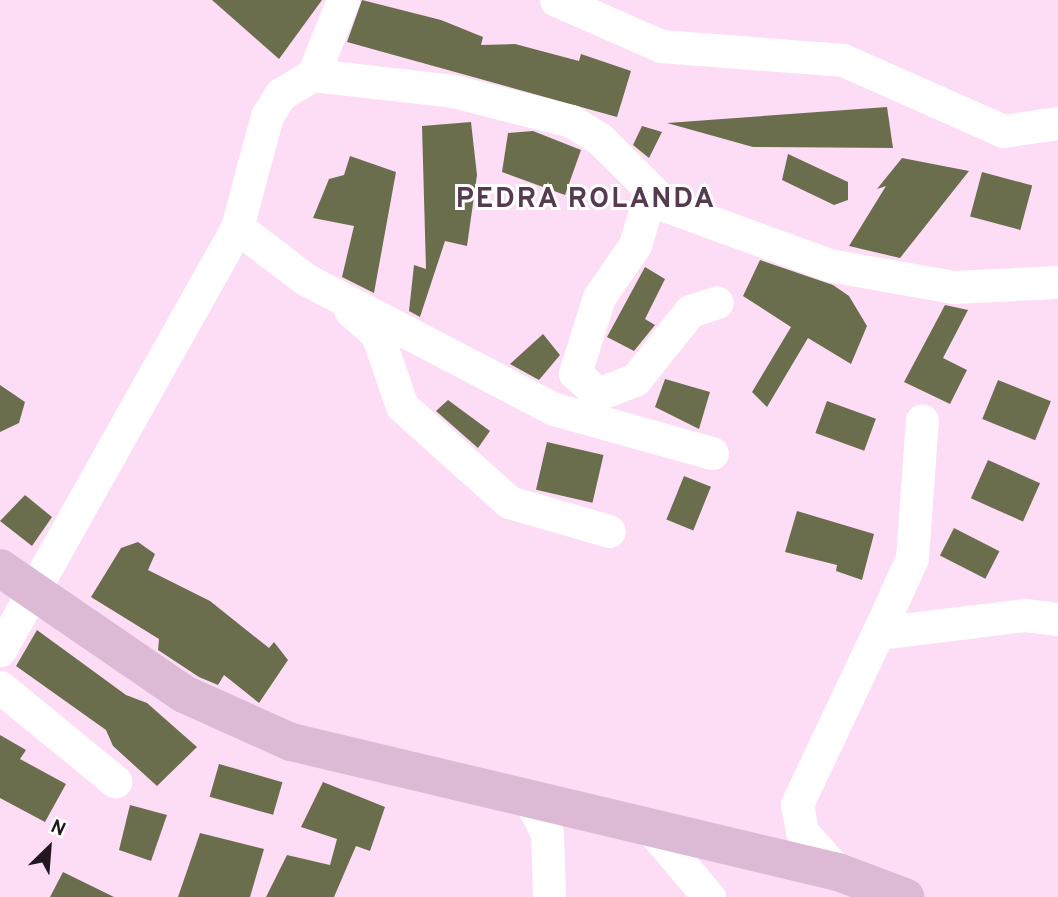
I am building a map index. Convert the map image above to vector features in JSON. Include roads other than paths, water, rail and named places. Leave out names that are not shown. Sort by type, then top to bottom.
[{"type":"main road","points":[[0,568],[184,694],[229,717],[350,761],[838,872],[905,897]]},
{"type":"street","points":[[0,650],[35,593],[237,228],[267,116],[281,94],[313,75],[343,0]]},
{"type":"street","points":[[556,0],[661,46],[843,60],[1003,131],[1058,123]]},
{"type":"street","points":[[313,75],[453,92],[571,121],[600,139],[667,206],[829,265],[953,287],[1058,282]]},
{"type":"street","points":[[651,191],[635,245],[599,297],[575,373],[598,394],[635,380],[690,311],[718,302]]},
{"type":"street","points":[[237,228],[327,290],[377,334],[402,406],[509,502],[609,531]]},
{"type":"street","points":[[327,290],[554,409],[712,453]]},
{"type":"street","points":[[838,872],[802,832],[797,804],[912,558],[922,420]]},
{"type":"street","points":[[878,633],[1025,615],[1058,619]]},
{"type":"street","points":[[0,687],[115,781]]},
{"type":"street","points":[[532,804],[547,833],[549,897]]},
{"type":"street","points":[[653,831],[709,897]]},
{"type":"district","name":"PEDRA ROLANDA","points":[[586,200]]}]
